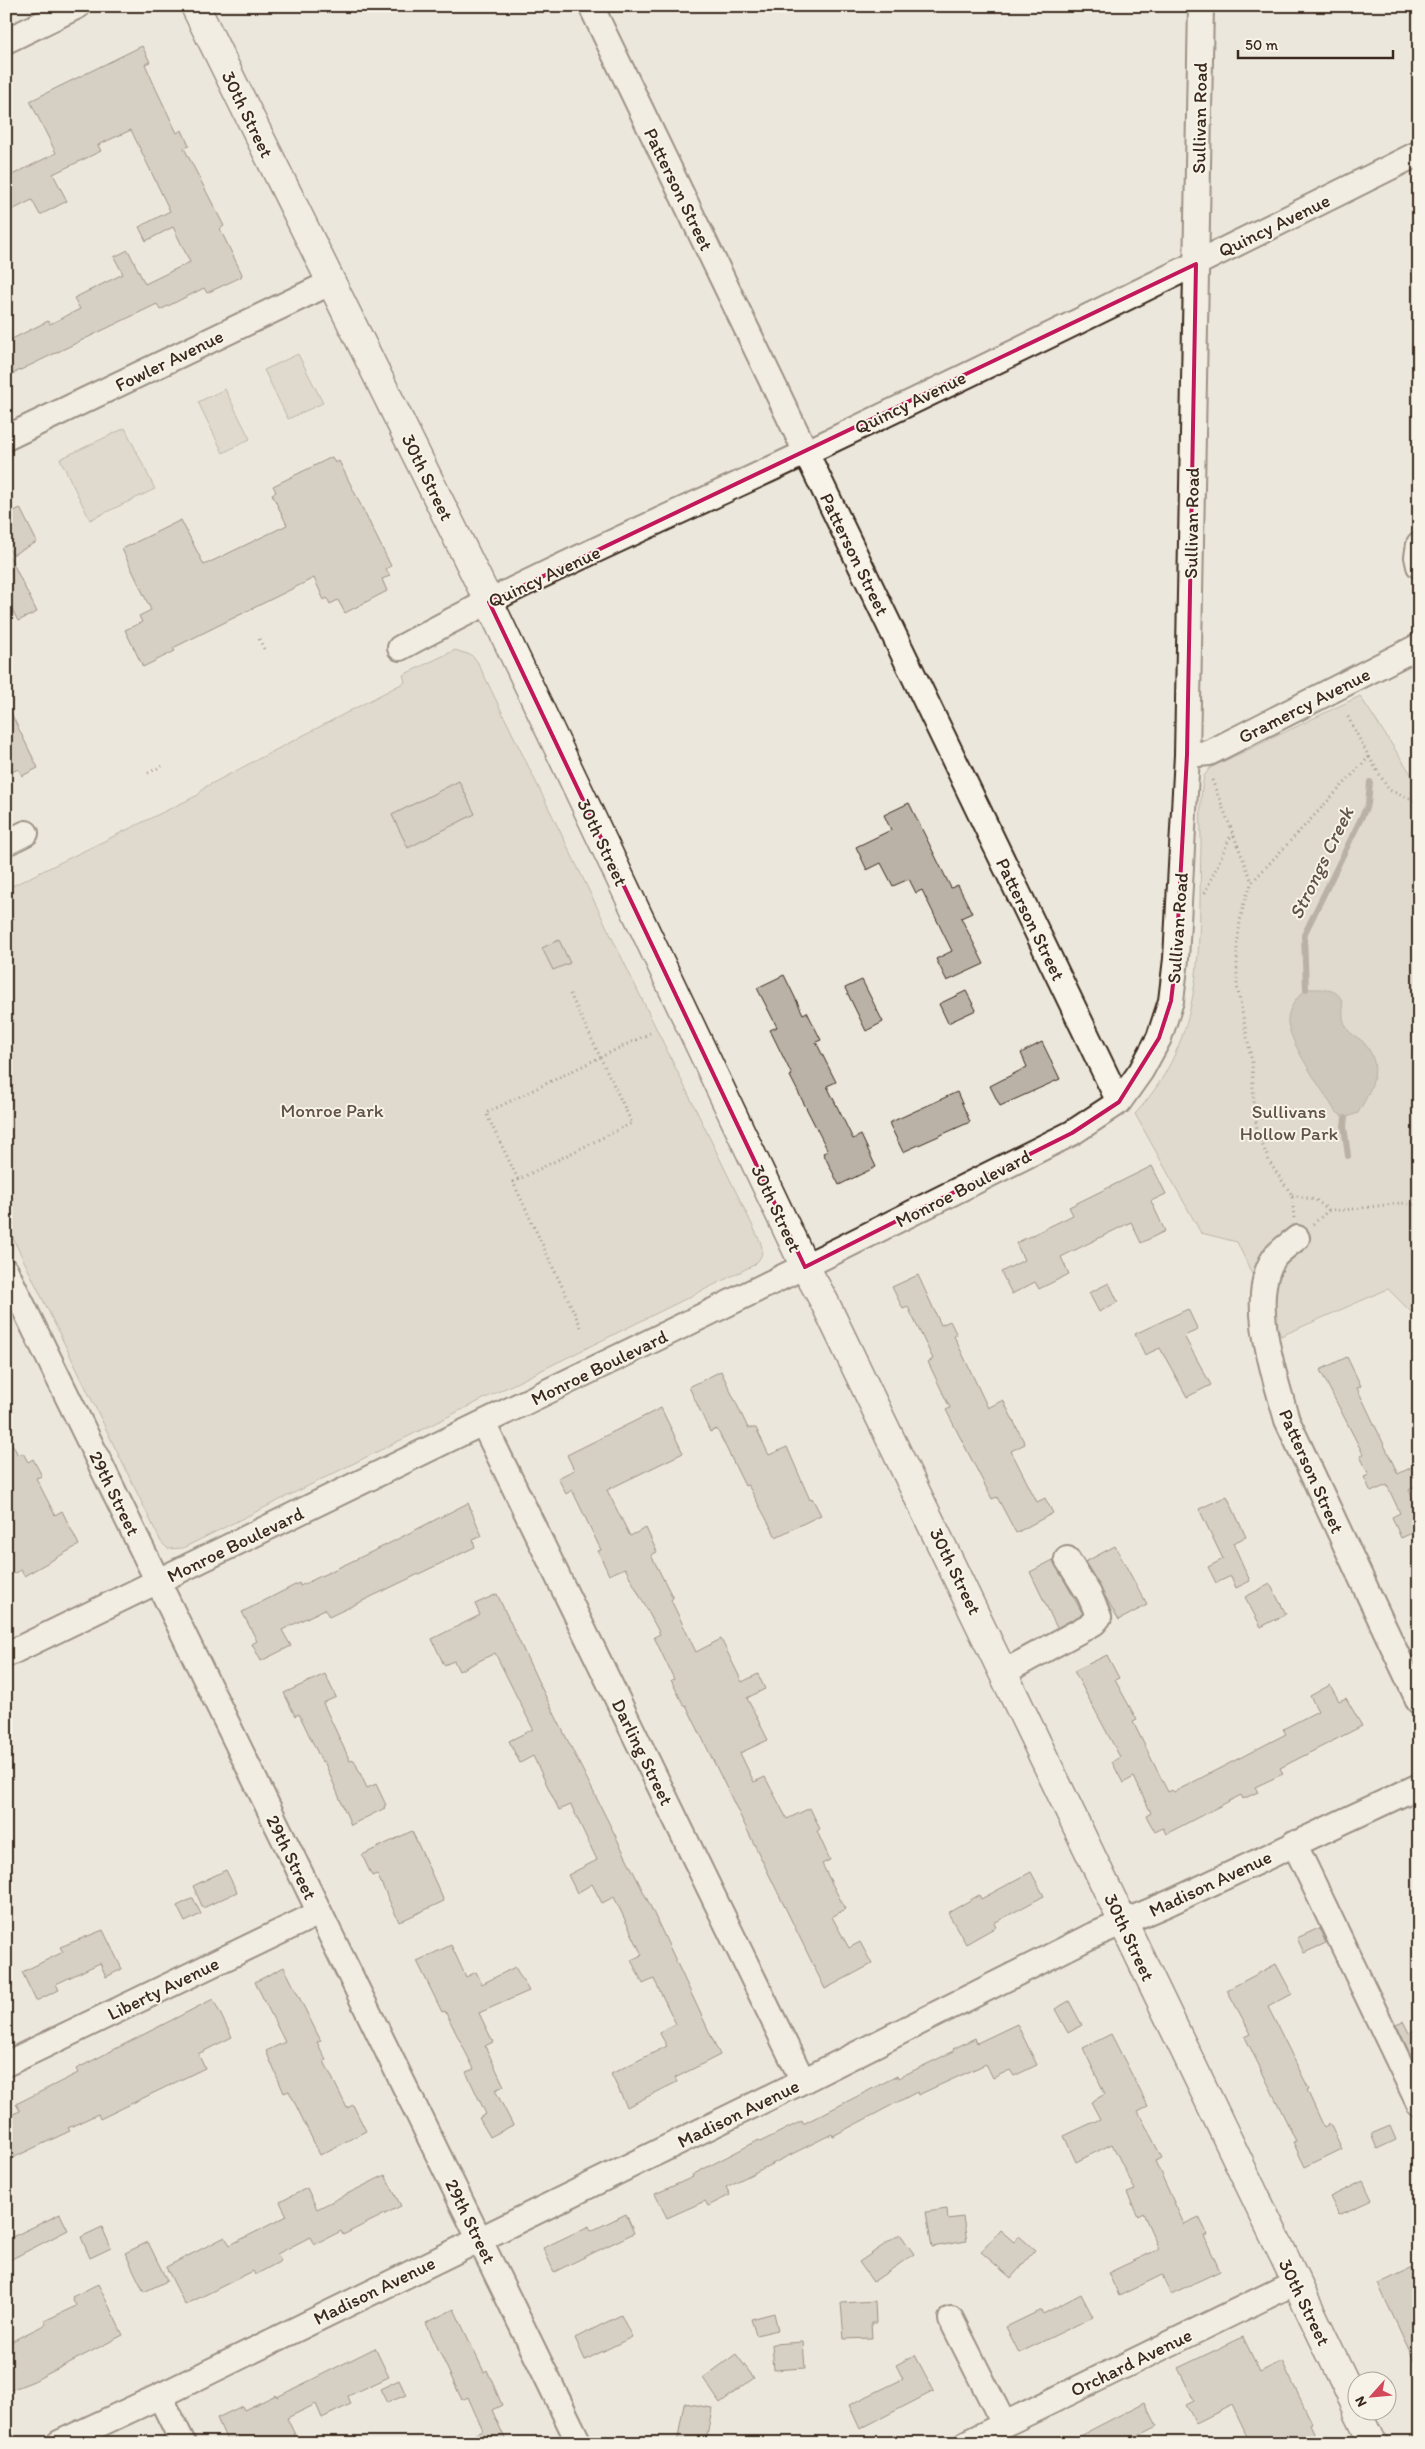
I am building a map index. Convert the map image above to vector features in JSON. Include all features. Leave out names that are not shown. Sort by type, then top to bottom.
[{"type":"main road","name":"30th Street","points":[[195,6],[489,602],[805,1267],[828,1309],[1006,1671],[1122,1923],[1348,2390]]},
{"type":"main road","name":"30th Street","points":[[1363,2422],[1373,2443]]},
{"type":"street","points":[[6,41],[78,6]]},
{"type":"street","name":"Patterson Street","points":[[591,6],[1119,1102]]},
{"type":"street","name":"Sullivan Road","points":[[1159,1038],[1171,1001],[1176,959],[1187,755],[1201,6]]},
{"type":"street","name":"Quincy Avenue","points":[[400,648],[489,602],[806,452],[1419,154]]},
{"type":"street","name":"Fowler Avenue","points":[[6,438],[332,282]]},
{"type":"street","points":[[1419,544],[1417,557],[1419,566]]},
{"type":"street","name":"Gramercy Avenue","points":[[1187,755],[1209,753],[1419,646]]},
{"type":"street","name":"Monroe Boulevard","points":[[6,1655],[805,1267],[1072,1133],[1119,1102],[1141,1071],[1159,1038]]},
{"type":"street","name":"Patterson Street","points":[[1297,1238],[1274,1258],[1266,1278],[1263,1297],[1264,1323],[1274,1375],[1287,1420],[1419,1702]]},
{"type":"street","name":"29th Street","points":[[6,1271],[579,2443]]},
{"type":"street","name":"Darling Street","points":[[483,1424],[803,2081]]},
{"type":"street","points":[[1006,1671],[1094,1623],[1099,1617],[1089,1594],[1067,1559]]},
{"type":"street","name":"Madison Avenue","points":[[59,2443],[160,2396],[803,2081],[1089,1937],[1169,1904],[1294,1843],[1419,1786]]},
{"type":"street","points":[[1294,1843],[1419,2104]]},
{"type":"street","name":"Liberty Avenue","points":[[6,2064],[319,1913]]},
{"type":"street","name":"Orchard Avenue","points":[[966,2443],[1296,2282]]},
{"type":"street","points":[[951,2319],[1004,2424]]},
{"type":"street","points":[[160,2396],[183,2443]]},
{"type":"path","points":[[259,639],[264,649]]},
{"type":"path","points":[[1347,715],[1389,790],[1419,802]]},
{"type":"path","points":[[1297,1238],[1292,1195],[1270,1163],[1258,1134],[1254,1112],[1252,1062],[1237,986],[1236,948],[1244,902],[1252,882],[1369,757]]},
{"type":"path","points":[[148,773],[162,766]]},
{"type":"path","points":[[1212,780],[1252,882]]},
{"type":"path","points":[[1205,893],[1233,832]]},
{"type":"path","points":[[570,994],[632,1123],[513,1182],[582,1329]]},
{"type":"path","points":[[518,1180],[486,1113],[650,1032]]},
{"type":"path","points":[[1292,1195],[1316,1200],[1329,1210]]},
{"type":"path","points":[[1297,1238],[1329,1210],[1359,1209],[1394,1204],[1419,1205]]},
{"type":"highlighted area","points":[[1196,264],[1187,755],[1176,959],[1171,1001],[1159,1038],[1119,1102],[1072,1133],[805,1267],[489,602]]},
{"type":"green space","points":[[298,354],[323,403],[288,419],[264,370]]},
{"type":"green space","points":[[225,389],[250,439],[223,453],[198,402]]},
{"type":"green space","points":[[125,428],[155,489],[90,520],[60,459]]},
{"type":"green space","name":"Monroe Park","points":[[455,650],[471,655],[477,661],[760,1241],[762,1254],[754,1265],[183,1548],[168,1549],[161,1542],[6,1224],[6,889],[198,795],[205,787],[405,682],[403,675]]},
{"type":"green space","name":"Sullivans Hollow Park","points":[[1360,696],[1419,786],[1419,1320],[1388,1289],[1281,1336],[1237,1242],[1201,1233],[1135,1114],[1159,1084],[1176,1052],[1187,1020],[1194,987],[1200,918],[1201,801],[1204,776],[1210,768]]},
{"type":"shaded area","points":[[1306,989],[1332,991],[1340,997],[1345,1025],[1350,1032],[1364,1043],[1374,1061],[1374,1078],[1367,1096],[1358,1113],[1345,1118],[1335,1111],[1299,1051],[1289,1027],[1290,1009]]},
{"type":"building","points":[[142,46],[150,62],[145,64],[156,89],[177,133],[182,130],[189,146],[184,148],[224,226],[220,229],[242,274],[241,277],[207,293],[204,288],[160,310],[157,304],[6,377],[6,342],[48,321],[50,324],[80,309],[74,298],[123,274],[114,257],[128,250],[145,284],[190,262],[173,227],[146,241],[139,227],[170,211],[131,130],[98,145],[101,151],[53,174],[67,201],[40,215],[32,200],[6,213],[6,178],[56,153],[30,101]]},
{"type":"building","points":[[332,457],[335,463],[339,461],[391,566],[386,569],[390,576],[382,579],[387,591],[345,613],[338,600],[330,604],[327,598],[324,600],[314,578],[173,648],[175,651],[143,667],[125,630],[142,622],[139,616],[151,610],[122,549],[181,520],[204,565],[287,525],[272,494],[276,492],[273,486]]},
{"type":"building","points":[[20,508],[37,542],[12,555],[6,544],[6,515]]},
{"type":"building","points":[[6,549],[37,612],[18,621],[6,598]]},
{"type":"building","points":[[6,703],[38,768],[22,776],[18,769],[6,775]]},
{"type":"building","points":[[459,781],[475,814],[408,848],[392,815]]},
{"type":"building","points":[[909,803],[951,888],[958,885],[972,913],[961,918],[984,964],[947,981],[936,959],[952,951],[922,890],[916,893],[909,879],[893,886],[881,863],[867,870],[856,847],[891,830],[884,815]]},
{"type":"building","points":[[559,940],[570,963],[553,970],[542,948]]},
{"type":"building","points":[[784,975],[803,1014],[807,1012],[821,1040],[816,1042],[836,1082],[827,1086],[853,1139],[861,1135],[876,1167],[839,1185],[823,1153],[828,1151],[790,1076],[792,1075],[770,1030],[777,1027],[757,988]]},
{"type":"building","points":[[862,980],[883,1022],[866,1031],[845,988]]},
{"type":"building","points":[[966,991],[976,1010],[948,1023],[939,1004]]},
{"type":"building","points":[[1042,1042],[1060,1079],[1000,1106],[990,1086],[1027,1067],[1021,1053]]},
{"type":"building","points":[[957,1092],[970,1122],[903,1152],[889,1123]]},
{"type":"building","points":[[1152,1166],[1166,1194],[1151,1201],[1165,1231],[1141,1243],[1131,1222],[1061,1257],[1069,1274],[1039,1289],[1035,1282],[1012,1294],[1001,1272],[1024,1260],[1016,1243],[1073,1215],[1069,1207]]},
{"type":"building","points":[[918,1275],[941,1325],[950,1321],[957,1335],[954,1336],[988,1408],[1003,1400],[1025,1444],[1011,1451],[1037,1502],[1045,1498],[1053,1513],[1016,1533],[997,1497],[992,1499],[946,1410],[950,1408],[928,1362],[933,1359],[908,1307],[903,1309],[892,1287]]},
{"type":"building","points":[[1109,1283],[1118,1302],[1099,1312],[1089,1293]]},
{"type":"building","points":[[1188,1309],[1198,1330],[1184,1336],[1211,1385],[1187,1397],[1160,1348],[1145,1355],[1135,1334]]},
{"type":"building","points":[[1347,1357],[1361,1386],[1357,1388],[1398,1474],[1414,1466],[1419,1476],[1419,1485],[1409,1490],[1419,1511],[1419,1530],[1401,1538],[1392,1517],[1400,1513],[1387,1485],[1371,1492],[1364,1477],[1369,1475],[1360,1456],[1363,1454],[1320,1370]]},
{"type":"building","points":[[721,1371],[748,1428],[756,1428],[769,1455],[787,1447],[810,1500],[812,1498],[821,1515],[776,1537],[748,1485],[745,1486],[717,1429],[710,1432],[689,1387]]},
{"type":"building","points":[[661,1408],[683,1453],[607,1490],[630,1536],[646,1528],[657,1552],[651,1555],[673,1598],[671,1600],[696,1652],[721,1639],[742,1682],[758,1674],[765,1689],[747,1698],[768,1740],[740,1753],[754,1782],[765,1777],[787,1819],[810,1808],[820,1829],[817,1831],[830,1860],[822,1864],[845,1909],[832,1917],[849,1948],[860,1942],[872,1964],[825,1989],[686,1705],[684,1706],[671,1680],[674,1679],[654,1637],[660,1634],[625,1568],[609,1575],[598,1551],[601,1550],[572,1490],[566,1494],[558,1478],[574,1470],[567,1455]]},
{"type":"building","points":[[6,1432],[18,1455],[23,1453],[28,1462],[33,1459],[42,1476],[36,1478],[55,1515],[62,1511],[79,1545],[24,1576],[21,1570],[6,1577]]},
{"type":"building","points":[[1227,1496],[1246,1537],[1233,1543],[1250,1581],[1236,1588],[1231,1576],[1216,1583],[1208,1567],[1223,1559],[1199,1509]]},
{"type":"building","points":[[468,1503],[482,1536],[473,1540],[475,1547],[329,1617],[325,1609],[282,1630],[291,1646],[261,1661],[252,1644],[257,1641],[242,1612],[299,1583],[300,1586],[386,1545]]},
{"type":"building","points":[[1115,1546],[1147,1605],[1119,1620],[1085,1562]]},
{"type":"building","points":[[1053,1560],[1083,1614],[1057,1628],[1030,1572]]},
{"type":"building","points":[[1270,1584],[1286,1614],[1261,1627],[1245,1597]]},
{"type":"building","points":[[497,1594],[538,1681],[648,1901],[720,2055],[675,2078],[677,2082],[627,2107],[611,2074],[667,2046],[659,2032],[676,2024],[654,1979],[643,1984],[631,1960],[642,1955],[614,1897],[602,1903],[592,1884],[577,1893],[568,1875],[597,1860],[571,1805],[559,1810],[533,1756],[520,1763],[509,1741],[533,1729],[495,1653],[459,1671],[454,1661],[444,1665],[432,1639],[480,1615],[475,1604]]},
{"type":"building","points":[[1107,1655],[1119,1678],[1115,1680],[1137,1720],[1133,1722],[1168,1792],[1172,1790],[1174,1792],[1286,1734],[1283,1729],[1318,1711],[1310,1696],[1330,1685],[1339,1701],[1346,1698],[1362,1726],[1280,1768],[1283,1774],[1255,1787],[1258,1792],[1243,1799],[1241,1795],[1166,1834],[1163,1828],[1155,1832],[1146,1816],[1151,1813],[1134,1777],[1123,1783],[1112,1762],[1120,1757],[1074,1671]]},
{"type":"building","points":[[325,1674],[336,1697],[323,1703],[350,1761],[354,1760],[367,1788],[376,1784],[386,1805],[384,1806],[385,1808],[351,1825],[324,1761],[322,1762],[299,1714],[295,1716],[284,1693]]},
{"type":"building","points":[[412,1831],[444,1901],[399,1922],[377,1874],[372,1876],[362,1855]]},
{"type":"building","points":[[226,1870],[237,1892],[203,1908],[193,1886]]},
{"type":"building","points":[[1031,1872],[1044,1896],[994,1923],[996,1927],[966,1944],[948,1913],[979,1895],[981,1899]]},
{"type":"building","points":[[193,1898],[201,1914],[185,1922],[177,1906]]},
{"type":"building","points":[[1319,1928],[1326,1943],[1304,1953],[1297,1938]]},
{"type":"building","points":[[103,1930],[122,1969],[106,1977],[100,1963],[56,1984],[59,1990],[36,2001],[22,1972],[63,1952],[60,1947]]},
{"type":"building","points":[[451,1945],[466,1977],[476,1972],[482,1984],[515,1967],[529,1991],[479,2013],[493,2042],[485,2046],[504,2086],[495,2090],[513,2125],[490,2137],[479,2118],[486,2114],[466,2072],[474,2069],[445,2011],[442,2012],[417,1961]]},
{"type":"building","points":[[1276,1964],[1292,1994],[1268,2007],[1309,2089],[1307,2090],[1324,2127],[1330,2124],[1342,2149],[1305,2167],[1293,2142],[1296,2141],[1245,2037],[1251,2034],[1227,1990]]},
{"type":"building","points":[[284,1967],[321,2041],[317,2042],[326,2060],[324,2061],[347,2108],[353,2105],[366,2131],[320,2155],[289,2091],[284,2093],[266,2051],[285,2042],[255,1982]]},
{"type":"building","points":[[213,1999],[232,2037],[198,2054],[205,2068],[100,2119],[98,2114],[68,2128],[70,2131],[6,2161],[6,2117],[20,2111],[16,2104],[78,2073],[76,2069]]},
{"type":"building","points":[[1069,2001],[1082,2025],[1068,2033],[1055,2009]]},
{"type":"building","points":[[1403,2021],[1409,2033],[1419,2028],[1419,2050],[1410,2054],[1396,2024]]},
{"type":"building","points":[[1017,2024],[1037,2065],[1014,2076],[1010,2070],[993,2078],[986,2064],[918,2095],[917,2092],[833,2136],[832,2134],[726,2187],[730,2195],[708,2206],[705,2201],[667,2218],[655,2194],[693,2177],[692,2175],[759,2140],[760,2142],[802,2121],[803,2124],[897,2076],[898,2078],[954,2051],[953,2049],[975,2038],[977,2043]]},
{"type":"building","points":[[1111,2034],[1148,2106],[1138,2111],[1162,2158],[1155,2161],[1184,2224],[1199,2217],[1208,2235],[1204,2236],[1220,2271],[1171,2294],[1162,2275],[1119,2296],[1108,2273],[1159,2249],[1143,2213],[1138,2216],[1127,2193],[1135,2190],[1112,2144],[1076,2162],[1064,2136],[1100,2119],[1091,2102],[1105,2094],[1083,2048]]},
{"type":"building","points":[[1390,2126],[1396,2140],[1377,2149],[1371,2134]]},
{"type":"building","points":[[385,2175],[401,2206],[343,2235],[341,2231],[314,2245],[310,2237],[277,2254],[281,2261],[255,2275],[253,2271],[185,2305],[166,2267],[225,2237],[230,2245],[287,2216],[280,2202],[307,2188],[317,2209]]},
{"type":"building","points":[[1363,2181],[1372,2200],[1339,2215],[1330,2197]]},
{"type":"building","points":[[947,2209],[948,2219],[963,2217],[967,2241],[932,2247],[926,2212]]},
{"type":"building","points":[[60,2214],[68,2230],[6,2262],[6,2240]]},
{"type":"building","points":[[626,2214],[634,2233],[554,2272],[543,2248],[589,2226],[591,2231]]},
{"type":"building","points":[[102,2227],[111,2248],[90,2258],[81,2237]]},
{"type":"building","points":[[1000,2230],[1014,2242],[1019,2236],[1035,2250],[1011,2278],[981,2252]]},
{"type":"building","points":[[900,2234],[914,2254],[873,2282],[859,2262]]},
{"type":"building","points":[[148,2242],[167,2281],[144,2292],[125,2253]]},
{"type":"building","points":[[1412,2268],[1419,2282],[1419,2371],[1378,2284]]},
{"type":"building","points":[[98,2284],[123,2335],[34,2381],[6,2392],[6,2344],[46,2324],[44,2321],[76,2306],[72,2297]]},
{"type":"building","points":[[1081,2294],[1093,2317],[1019,2353],[1006,2327],[1041,2310],[1043,2314]]},
{"type":"building","points":[[875,2301],[876,2323],[871,2323],[872,2338],[844,2339],[841,2303]]},
{"type":"building","points":[[454,2309],[484,2372],[487,2370],[502,2405],[492,2410],[507,2443],[457,2443],[483,2431],[468,2397],[462,2400],[426,2323]]},
{"type":"building","points":[[774,2313],[778,2330],[756,2335],[751,2319]]},
{"type":"building","points":[[621,2315],[632,2337],[585,2360],[575,2338]]},
{"type":"building","points":[[1243,2337],[1260,2372],[1282,2361],[1312,2423],[1310,2424],[1319,2443],[1250,2443],[1232,2405],[1196,2423],[1186,2405],[1194,2401],[1178,2368]]},
{"type":"building","points":[[803,2342],[805,2368],[774,2370],[772,2344]]},
{"type":"building","points":[[375,2348],[389,2377],[348,2396],[351,2404],[322,2418],[316,2404],[287,2418],[297,2439],[288,2443],[228,2443],[217,2418],[242,2406],[244,2410],[276,2395],[277,2397]]},
{"type":"building","points":[[736,2354],[754,2378],[720,2403],[703,2378]]},
{"type":"building","points":[[915,2355],[934,2391],[860,2429],[849,2405],[903,2379],[896,2365]]},
{"type":"building","points":[[399,2380],[406,2395],[387,2403],[380,2389]]},
{"type":"building","points":[[1145,2402],[1157,2426],[1123,2443],[1066,2443]]},
{"type":"building","points":[[684,2403],[712,2408],[706,2443],[677,2443]]},
{"type":"waterway","name":"Strongs Creek","points":[[1306,989],[1304,935],[1368,804],[1370,782]]},
{"type":"waterway","name":"Strongs Creek","points":[[1345,1118],[1344,1126],[1348,1156]]}]
